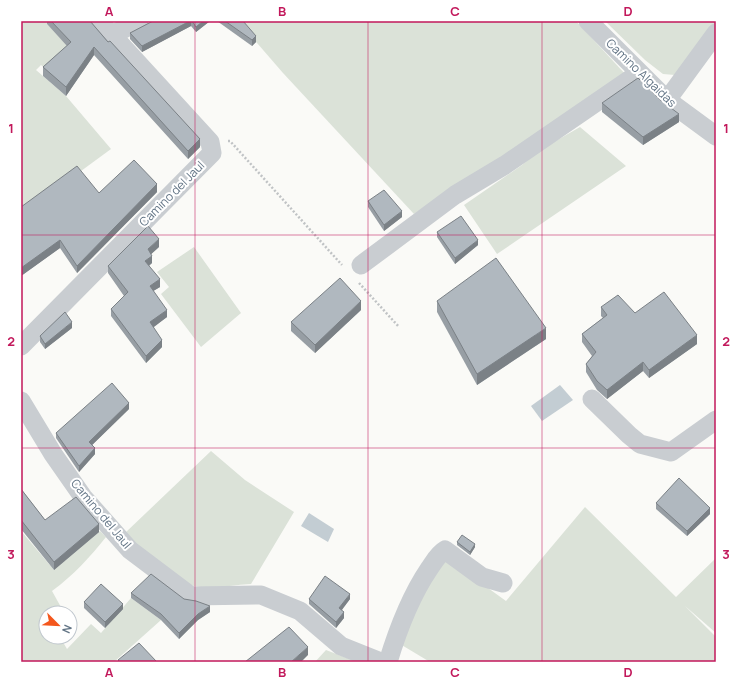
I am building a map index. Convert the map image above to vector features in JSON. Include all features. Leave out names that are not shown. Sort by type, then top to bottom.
[{"type":"street","points":[[98,21],[112,34],[210,142]]},
{"type":"street","points":[[112,34],[139,21]]},
{"type":"street","name":"Camino Algaidas","points":[[588,21],[667,100],[716,136]]},
{"type":"street","points":[[667,100],[716,33]]},
{"type":"street","points":[[355,272],[455,195],[505,165],[640,73]]},
{"type":"street","name":"Camino del Jaul","points":[[21,346],[212,154],[210,142]]},
{"type":"street","points":[[592,399],[640,444],[671,452],[716,420]]},
{"type":"street","name":"Camino del Jaul","points":[[21,401],[53,454],[83,496],[130,550],[191,596],[261,595],[300,611],[341,646],[381,662]]},
{"type":"street","points":[[388,662],[398,629],[418,588],[440,553],[445,550],[482,577],[503,584]]},
{"type":"path","points":[[210,142],[230,141],[355,272],[399,328]]},
{"type":"shaded area","points":[[21,21],[50,21],[47,24],[86,66],[48,71],[41,65],[36,70],[66,96],[111,149],[21,215]]},
{"type":"shaded area","points":[[238,21],[576,21],[627,76],[414,214],[283,73]]},
{"type":"shaded area","points":[[605,21],[716,21],[716,23],[686,64],[675,75],[663,74],[645,60]]},
{"type":"shaded area","points":[[580,127],[626,166],[497,254],[464,205],[522,165],[540,150]]},
{"type":"shaded area","points":[[194,247],[241,313],[201,347],[161,294],[169,287],[157,272]]},
{"type":"shaded area","points":[[560,385],[573,400],[542,421],[531,406]]},
{"type":"shaded area","points":[[211,451],[245,480],[294,512],[251,584],[201,587],[179,581],[159,567],[125,533]]},
{"type":"shaded area","points":[[585,507],[676,597],[716,558],[716,633],[685,606],[716,637],[716,662],[430,662],[400,644],[404,628],[445,557],[506,601]]},
{"type":"shaded area","points":[[309,513],[334,529],[328,542],[301,526]]},
{"type":"shaded area","points":[[21,531],[54,570],[100,531],[106,537],[94,552],[81,566],[52,591],[60,605],[38,605],[38,645],[65,645],[67,649],[71,645],[78,645],[78,638],[91,624],[101,633],[131,598],[161,620],[114,662],[21,662]]},
{"type":"shaded area","points":[[326,650],[357,662],[315,662]]},
{"type":"building","points":[[51,21],[90,21],[200,139],[188,151],[94,47],[66,87],[43,67],[71,42]]},
{"type":"building","points":[[153,21],[190,21],[142,46],[130,33]]},
{"type":"building","points":[[192,21],[203,21],[196,27]]},
{"type":"building","points":[[225,21],[243,21],[256,36],[252,40]]},
{"type":"building","points":[[638,78],[659,99],[679,114],[643,137],[602,103]]},
{"type":"building","points":[[134,160],[157,184],[77,266],[60,240],[21,268],[21,207],[77,166],[99,193]]},
{"type":"building","points":[[384,190],[402,211],[384,225],[368,201]]},
{"type":"building","points":[[461,216],[478,240],[455,258],[437,232]]},
{"type":"building","points":[[148,226],[159,239],[148,249],[152,256],[145,261],[160,279],[150,286],[167,310],[150,322],[162,340],[146,356],[111,309],[128,292],[108,266]]},
{"type":"building","points":[[496,258],[546,328],[477,374],[437,301]]},
{"type":"building","points":[[340,278],[361,301],[315,345],[291,322]]},
{"type":"building","points":[[664,292],[697,335],[649,370],[643,362],[607,390],[597,381],[586,364],[596,352],[582,334],[607,315],[601,307],[618,295],[635,313]]},
{"type":"building","points":[[65,312],[72,322],[45,344],[40,336]]},
{"type":"building","points":[[112,383],[129,403],[89,442],[95,448],[79,466],[56,433]]},
{"type":"building","points":[[679,478],[710,508],[687,531],[656,503]]},
{"type":"building","points":[[21,489],[45,520],[76,497],[99,524],[54,562],[21,520]]},
{"type":"building","points":[[462,535],[475,544],[470,552],[457,542]]},
{"type":"building","points":[[151,574],[184,599],[210,606],[198,614],[179,633],[161,614],[131,593]]},
{"type":"building","points":[[325,576],[350,594],[339,608],[344,612],[336,622],[309,599]]},
{"type":"building","points":[[101,584],[123,604],[105,622],[84,602]]},
{"type":"building","points":[[289,627],[308,647],[291,662],[245,662]]},
{"type":"building","points":[[139,643],[156,661],[120,662],[118,660]]}]
